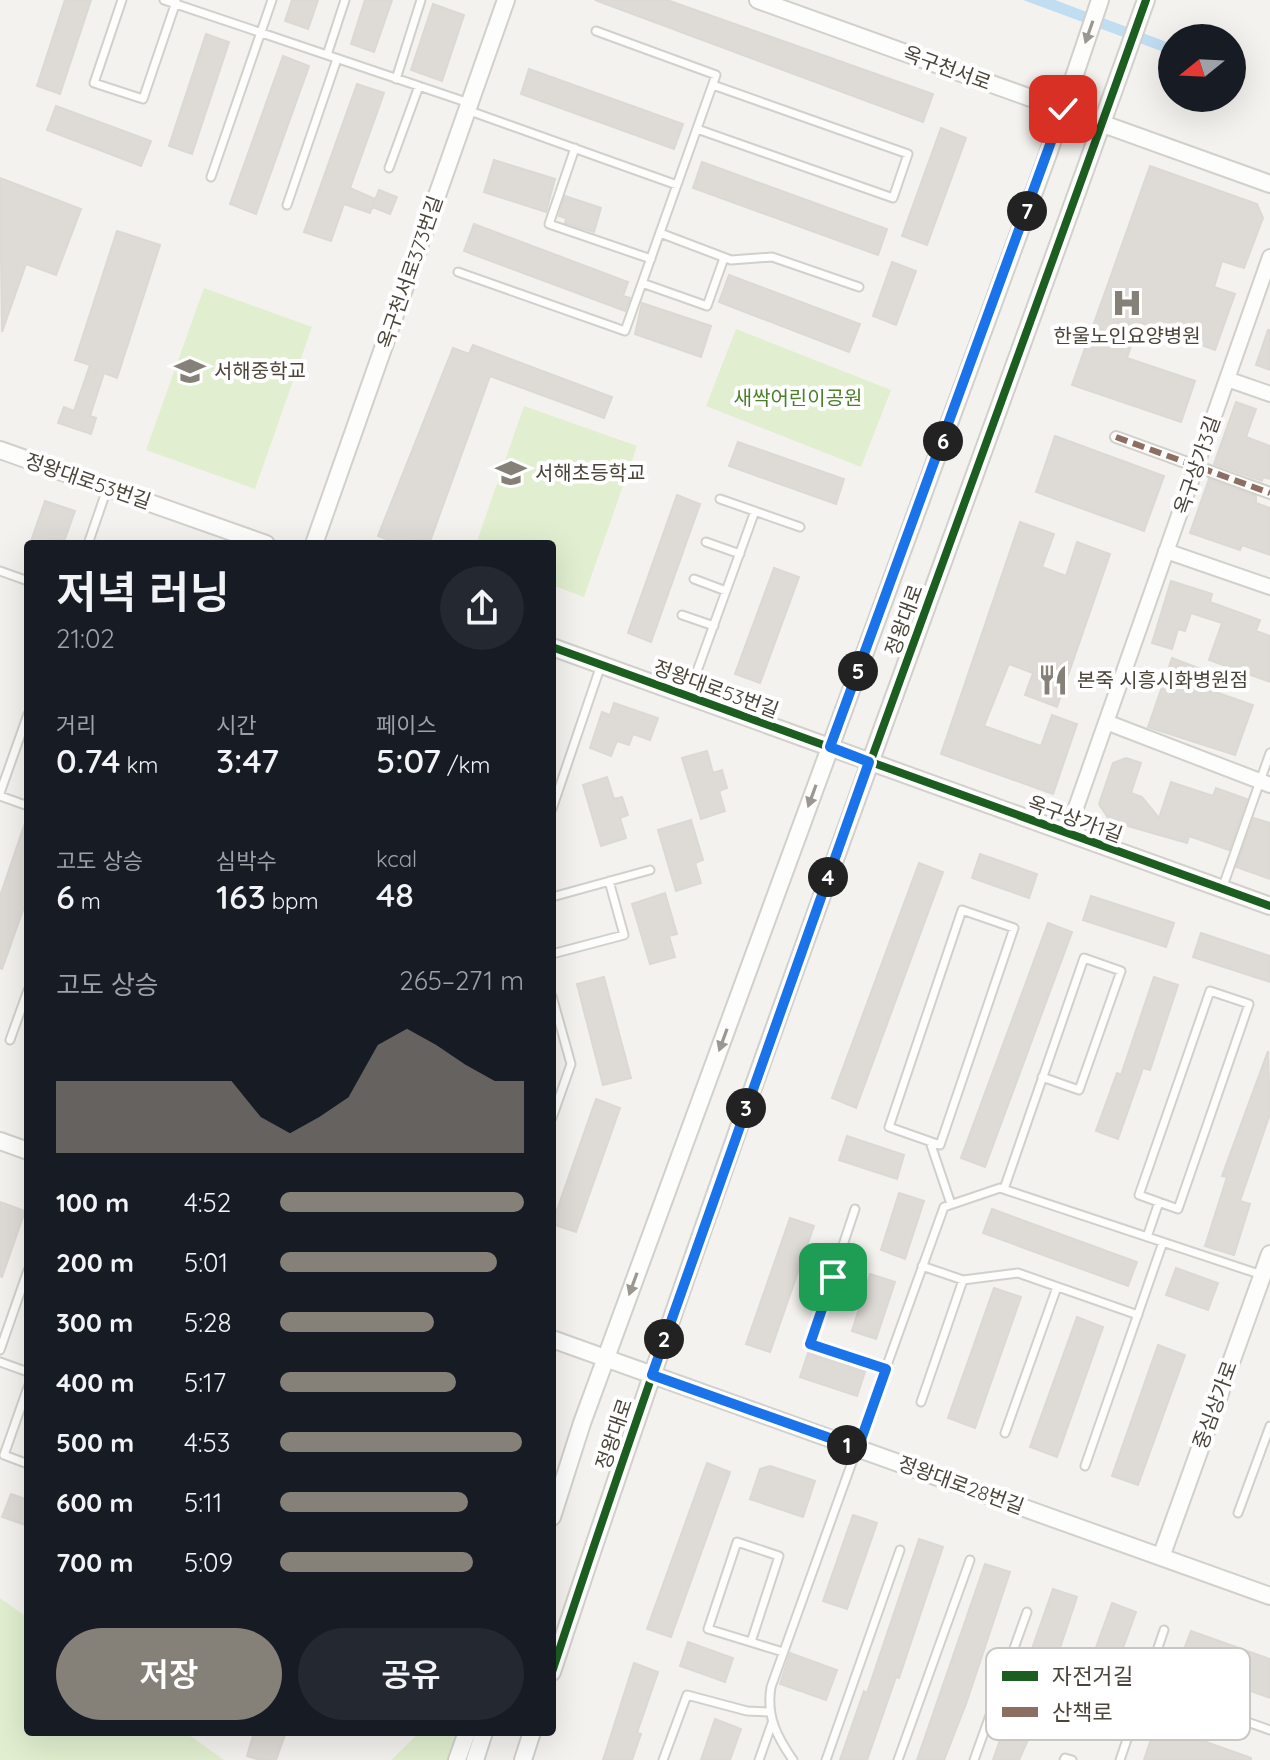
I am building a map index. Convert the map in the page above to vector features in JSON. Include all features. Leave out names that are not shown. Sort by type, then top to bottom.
[{"type":"street","name":"옥구천서로373번길","points":[[315,540],[506,0]]},
{"type":"street","name":"옥구천서로","points":[[758,0],[1270,184]]},
{"type":"street","name":"정왕대로","points":[[556,1505],[606,1358],[1063,109],[1100,0]]},
{"type":"street","name":"정왕대로","points":[[556,1660],[652,1375],[869,762],[1145,4]]},
{"type":"street","name":"옥구상가3길","points":[[1067,833],[1270,257]]},
{"type":"street","points":[[1227,379],[1270,394]]},
{"type":"street","points":[[1116,437],[1270,493]]},
{"type":"street","name":"정왕대로53번길","points":[[0,450],[255,540]]},
{"type":"street","points":[[1166,551],[1270,587]]},
{"type":"street","name":"정왕대로53번길","points":[[556,648],[869,762]]},
{"type":"street","points":[[1106,722],[1265,783]]},
{"type":"street","name":"옥구상가1길","points":[[869,762],[1270,906]]},
{"type":"street","points":[[0,1141],[24,1150]]},
{"type":"street","name":"중심상가로","points":[[1161,1557],[1270,1254]]},
{"type":"street","name":"정왕대로28번길","points":[[556,1340],[1270,1596]]},
{"type":"street","points":[[457,1760],[466,1736]]},
{"type":"street","points":[[475,1760],[483,1736]]},
{"type":"street","points":[[523,1760],[531,1736]]},
{"type":"lane","points":[[122,0],[94,83],[143,99],[176,2]]},
{"type":"lane","points":[[164,0],[419,86],[677,185]]},
{"type":"lane","points":[[211,177],[272,0]]},
{"type":"lane","points":[[327,55],[345,0]]},
{"type":"lane","points":[[396,79],[421,0]]},
{"type":"lane","points":[[458,272],[625,331],[716,75],[596,31]]},
{"type":"lane","points":[[287,205],[337,59]]},
{"type":"lane","points":[[697,129],[893,198],[908,154],[713,85]]},
{"type":"lane","points":[[389,168],[419,86]]},
{"type":"lane","points":[[575,148],[549,224],[651,259]]},
{"type":"lane","points":[[660,233],[731,260],[772,257],[859,287]]},
{"type":"lane","points":[[642,283],[707,306],[724,258]]},
{"type":"lane","points":[[89,540],[107,487]]},
{"type":"lane","points":[[720,499],[800,527]]},
{"type":"lane","points":[[688,696],[755,511]]},
{"type":"lane","points":[[706,542],[740,554]]},
{"type":"lane","points":[[0,571],[24,580]]},
{"type":"lane","points":[[694,579],[726,591]]},
{"type":"lane","points":[[682,615],[714,626]]},
{"type":"lane","points":[[556,797],[601,665]]},
{"type":"lane","points":[[24,726],[0,795],[24,804]]},
{"type":"lane","points":[[1222,889],[1265,783],[1270,753]]},
{"type":"lane","points":[[556,896],[650,870]]},
{"type":"lane","points":[[556,953],[624,935],[609,881]]},
{"type":"lane","points":[[962,910],[1014,928],[940,1145],[930,1142],[889,1127],[962,910]]},
{"type":"lane","points":[[1004,1189],[1042,1077],[1084,958],[1121,971],[1079,1090],[1042,1077]]},
{"type":"lane","points":[[1210,991],[1249,1004],[1178,1209],[1159,1202],[1139,1195],[1210,991]]},
{"type":"lane","points":[[10,1040],[24,1001]]},
{"type":"lane","points":[[556,1010],[571,1064],[556,1105]]},
{"type":"lane","points":[[930,1142],[951,1204]]},
{"type":"lane","points":[[793,1760],[772,1723],[771,1687],[944,1207],[1004,1189],[1262,1275]]},
{"type":"lane","points":[[1147,1237],[1159,1202]]},
{"type":"lane","points":[[855,1209],[810,1344],[886,1369]]},
{"type":"lane","points":[[1085,1466],[1163,1242]]},
{"type":"lane","points":[[922,1266],[963,1280],[1018,1273],[1138,1315]]},
{"type":"lane","points":[[921,1402],[963,1280]]},
{"type":"lane","points":[[0,1350],[24,1281]]},
{"type":"lane","points":[[1005,1433],[1057,1287]]},
{"type":"lane","points":[[1,1365],[24,1371]]},
{"type":"lane","points":[[24,1398],[4,1455],[24,1462]]},
{"type":"lane","points":[[1238,1513],[1270,1426]]},
{"type":"lane","points":[[751,1642],[779,1556],[737,1542],[708,1629],[783,1652]]},
{"type":"lane","points":[[826,1760],[900,1550]]},
{"type":"lane","points":[[898,1760],[970,1560]]},
{"type":"lane","points":[[1014,1648],[1027,1612]]},
{"type":"lane","points":[[1158,1648],[1164,1630]]},
{"type":"lane","points":[[663,1760],[687,1695],[747,1711],[770,1712]]},
{"type":"lane","points":[[759,1760],[772,1723]]},
{"type":"lane","points":[[1250,1723],[1270,1730]]},
{"type":"lane","points":[[974,1760],[986,1726]]},
{"type":"lane","points":[[1120,1760],[1127,1740]]},
{"type":"lane","points":[[1064,1760],[1072,1760]]},
{"type":"green space","points":[[204,288],[312,327],[255,489],[146,450]]},
{"type":"green space","name":"새싹어린이공원","points":[[736,329],[891,390],[861,467],[706,406]]},
{"type":"green space","points":[[524,406],[637,446],[584,597],[556,586],[556,540],[477,540]]},
{"type":"green space","points":[[0,1598],[24,1615],[24,1736],[191,1736],[224,1760],[0,1760]]},
{"type":"green space","points":[[416,1736],[460,1736],[451,1760],[391,1760]]},
{"type":"water","points":[[1023,0],[1055,0],[1158,39],[1158,50]]},
{"type":"building","points":[[65,0],[91,0],[60,94],[37,86]]},
{"type":"building","points":[[292,0],[318,0],[308,29],[285,21]]},
{"type":"building","points":[[365,0],[392,0],[374,52],[351,44]]},
{"type":"building","points":[[595,0],[667,0],[933,94],[923,122]]},
{"type":"building","points":[[433,4],[464,15],[442,81],[411,70]]},
{"type":"building","points":[[206,34],[229,42],[192,154],[169,146]]},
{"type":"building","points":[[283,56],[309,66],[256,214],[230,204]]},
{"type":"building","points":[[529,69],[683,124],[674,149],[521,94]]},
{"type":"building","points":[[357,84],[384,93],[350,188],[375,199],[370,213],[344,204],[331,241],[304,232]]},
{"type":"building","points":[[56,106],[151,141],[141,166],[47,130]]},
{"type":"building","points":[[941,128],[966,138],[927,245],[902,236]]},
{"type":"building","points":[[494,160],[555,179],[546,212],[484,192]]},
{"type":"building","points":[[702,162],[887,229],[878,255],[693,188]]},
{"type":"building","points":[[1150,166],[1257,204],[1263,218],[1244,268],[1222,261],[1214,287],[1235,294],[1215,350],[1139,322],[1127,358],[1195,381],[1181,422],[1072,385]]},
{"type":"building","points":[[0,178],[81,209],[56,275],[26,264],[2,332]]},
{"type":"building","points":[[379,190],[397,197],[390,214],[372,207]]},
{"type":"building","points":[[565,196],[601,208],[594,232],[565,223],[566,218],[559,216]]},
{"type":"building","points":[[474,224],[628,282],[623,296],[630,298],[625,311],[464,251]]},
{"type":"building","points":[[117,231],[160,245],[117,378],[104,373],[90,416],[96,418],[91,434],[58,423],[64,407],[74,411],[90,365],[75,360]]},
{"type":"building","points":[[892,262],[916,271],[896,325],[873,316]]},
{"type":"building","points":[[729,275],[860,324],[849,352],[719,302]]},
{"type":"building","points":[[642,303],[711,326],[701,357],[635,334]]},
{"type":"building","points":[[1270,330],[1270,370],[1256,365]]},
{"type":"building","points":[[473,345],[612,397],[604,418],[490,376],[430,540],[388,540],[378,536],[453,348],[469,354]]},
{"type":"building","points":[[1236,402],[1256,409],[1246,437],[1270,446],[1270,479],[1263,477],[1262,481],[1214,464]]},
{"type":"building","points":[[1055,436],[1164,476],[1144,531],[1036,492]]},
{"type":"building","points":[[738,442],[844,479],[836,504],[729,466]]},
{"type":"building","points":[[1209,479],[1256,496],[1256,503],[1270,508],[1270,555],[1242,545],[1240,550],[1190,533]]},
{"type":"building","points":[[677,495],[700,504],[651,642],[628,633]]},
{"type":"building","points":[[45,501],[75,511],[64,540],[31,540]]},
{"type":"building","points":[[1020,522],[1054,534],[1042,567],[1066,576],[1077,542],[1110,554],[1057,707],[1025,695],[1033,673],[1009,664],[984,726],[1041,746],[1052,715],[1077,724],[1053,794],[941,754]]},
{"type":"building","points":[[774,568],[799,577],[760,683],[735,674]]},
{"type":"building","points":[[1171,581],[1212,594],[1210,602],[1260,620],[1256,631],[1270,636],[1270,682],[1209,660],[1222,623],[1191,613],[1185,631],[1178,629],[1172,649],[1152,643]]},
{"type":"building","points":[[1172,658],[1206,671],[1201,687],[1253,705],[1235,755],[1148,727]]},
{"type":"building","points":[[614,703],[658,718],[650,740],[633,734],[629,745],[617,741],[611,756],[590,748],[602,712],[610,715]]},
{"type":"building","points":[[707,751],[713,773],[722,770],[727,788],[719,791],[725,811],[701,819],[682,758]]},
{"type":"building","points":[[1126,758],[1141,763],[1131,793],[1142,797],[1159,818],[1171,782],[1213,796],[1216,788],[1247,799],[1229,850],[1189,836],[1187,843],[1110,821],[1099,804],[1113,763]]},
{"type":"building","points":[[607,777],[614,799],[622,797],[628,815],[620,818],[626,838],[601,846],[583,785]]},
{"type":"building","points":[[1254,818],[1270,823],[1270,879],[1236,867]]},
{"type":"building","points":[[691,820],[703,860],[695,863],[701,883],[676,891],[658,830]]},
{"type":"building","points":[[24,826],[24,907],[2,969],[0,896]]},
{"type":"building","points":[[980,854],[1037,874],[1029,898],[972,878]]},
{"type":"building","points":[[919,863],[943,872],[856,1108],[832,1098]]},
{"type":"building","points":[[665,893],[677,934],[669,936],[675,957],[650,964],[632,904]]},
{"type":"building","points":[[1091,896],[1174,923],[1166,947],[1083,920]]},
{"type":"building","points":[[1048,923],[1072,932],[985,1167],[961,1158]]},
{"type":"building","points":[[1201,933],[1270,956],[1270,982],[1193,957]]},
{"type":"building","points":[[604,977],[631,1078],[603,1085],[577,984]]},
{"type":"building","points":[[1154,977],[1178,985],[1150,1070],[1143,1068],[1118,1139],[1096,1131],[1117,1073],[1121,1075]]},
{"type":"building","points":[[1268,1051],[1270,1114],[1240,1201],[1250,1204],[1234,1255],[1205,1246],[1227,1177],[1222,1176]]},
{"type":"building","points":[[596,1099],[620,1108],[576,1232],[556,1225],[556,1213]]},
{"type":"building","points":[[847,1136],[904,1155],[897,1179],[839,1160]]},
{"type":"building","points":[[899,1193],[924,1201],[905,1259],[881,1250]]},
{"type":"building","points":[[0,1202],[24,1211],[24,1214],[0,1276]]},
{"type":"building","points":[[992,1209],[1137,1262],[1128,1286],[983,1233]]},
{"type":"building","points":[[790,1218],[814,1226],[770,1352],[746,1344]]},
{"type":"building","points":[[1176,1268],[1218,1283],[1208,1310],[1166,1295]]},
{"type":"building","points":[[870,1274],[895,1282],[876,1339],[852,1331]]},
{"type":"building","points":[[994,1288],[1021,1297],[975,1428],[948,1418]]},
{"type":"building","points":[[1077,1317],[1103,1327],[1057,1457],[1030,1447]]},
{"type":"building","points":[[1158,1345],[1185,1355],[1138,1485],[1112,1476]]},
{"type":"building","points":[[808,1353],[865,1372],[857,1396],[800,1377]]},
{"type":"building","points":[[707,1463],[730,1472],[671,1637],[647,1629]]},
{"type":"building","points":[[770,1466],[815,1481],[803,1517],[750,1499],[760,1469]]},
{"type":"building","points":[[11,1494],[24,1499],[24,1525],[2,1517]]},
{"type":"building","points":[[853,1515],[877,1523],[847,1609],[823,1601]]},
{"type":"building","points":[[919,1539],[943,1547],[899,1678],[896,1677],[867,1760],[840,1760],[864,1691],[867,1693]]},
{"type":"building","points":[[985,1564],[1010,1572],[966,1704],[944,1760],[917,1760]]},
{"type":"building","points":[[1053,1589],[1077,1597],[1060,1648],[1032,1648]]},
{"type":"building","points":[[1112,1603],[1136,1612],[1123,1648],[1096,1648]]},
{"type":"building","points":[[1191,1631],[1239,1648],[1184,1648]]},
{"type":"building","points":[[688,1642],[733,1658],[725,1682],[680,1666]]},
{"type":"building","points":[[1250,1652],[1270,1659],[1270,1698],[1250,1691]]},
{"type":"building","points":[[790,1653],[837,1670],[826,1700],[780,1684]]},
{"type":"building","points":[[634,1663],[658,1672],[637,1733],[641,1734],[632,1760],[603,1760]]},
{"type":"building","points":[[715,1719],[741,1729],[730,1760],[701,1760]]},
{"type":"building","points":[[253,1736],[285,1736],[276,1760],[247,1756]]},
{"type":"building","points":[[1000,1740],[1028,1740],[1019,1760],[993,1760]]},
{"type":"building","points":[[1151,1740],[1201,1740],[1251,1758],[1251,1760],[1144,1760]]},
{"type":"marked path","points":[[1116,437],[1270,493]]},
{"type":"cycle path","points":[[556,1660],[769,1043],[1146,0]]},
{"type":"cycle path","points":[[556,648],[1270,906]]},
{"type":"place","name":"한울노인요양병원","points":[[1127,303]]},
{"type":"place","name":"서해중학교","points":[[190,371]]},
{"type":"place","name":"서해초등학교","points":[[511,473]]},
{"type":"place","name":"본죽 시흥시화병원점","points":[[1053,680]]},
{"type":"route","points":[[833,1277],[810,1344],[886,1369],[858,1448],[652,1375],[869,762],[830,747],[1063,109]]}]
